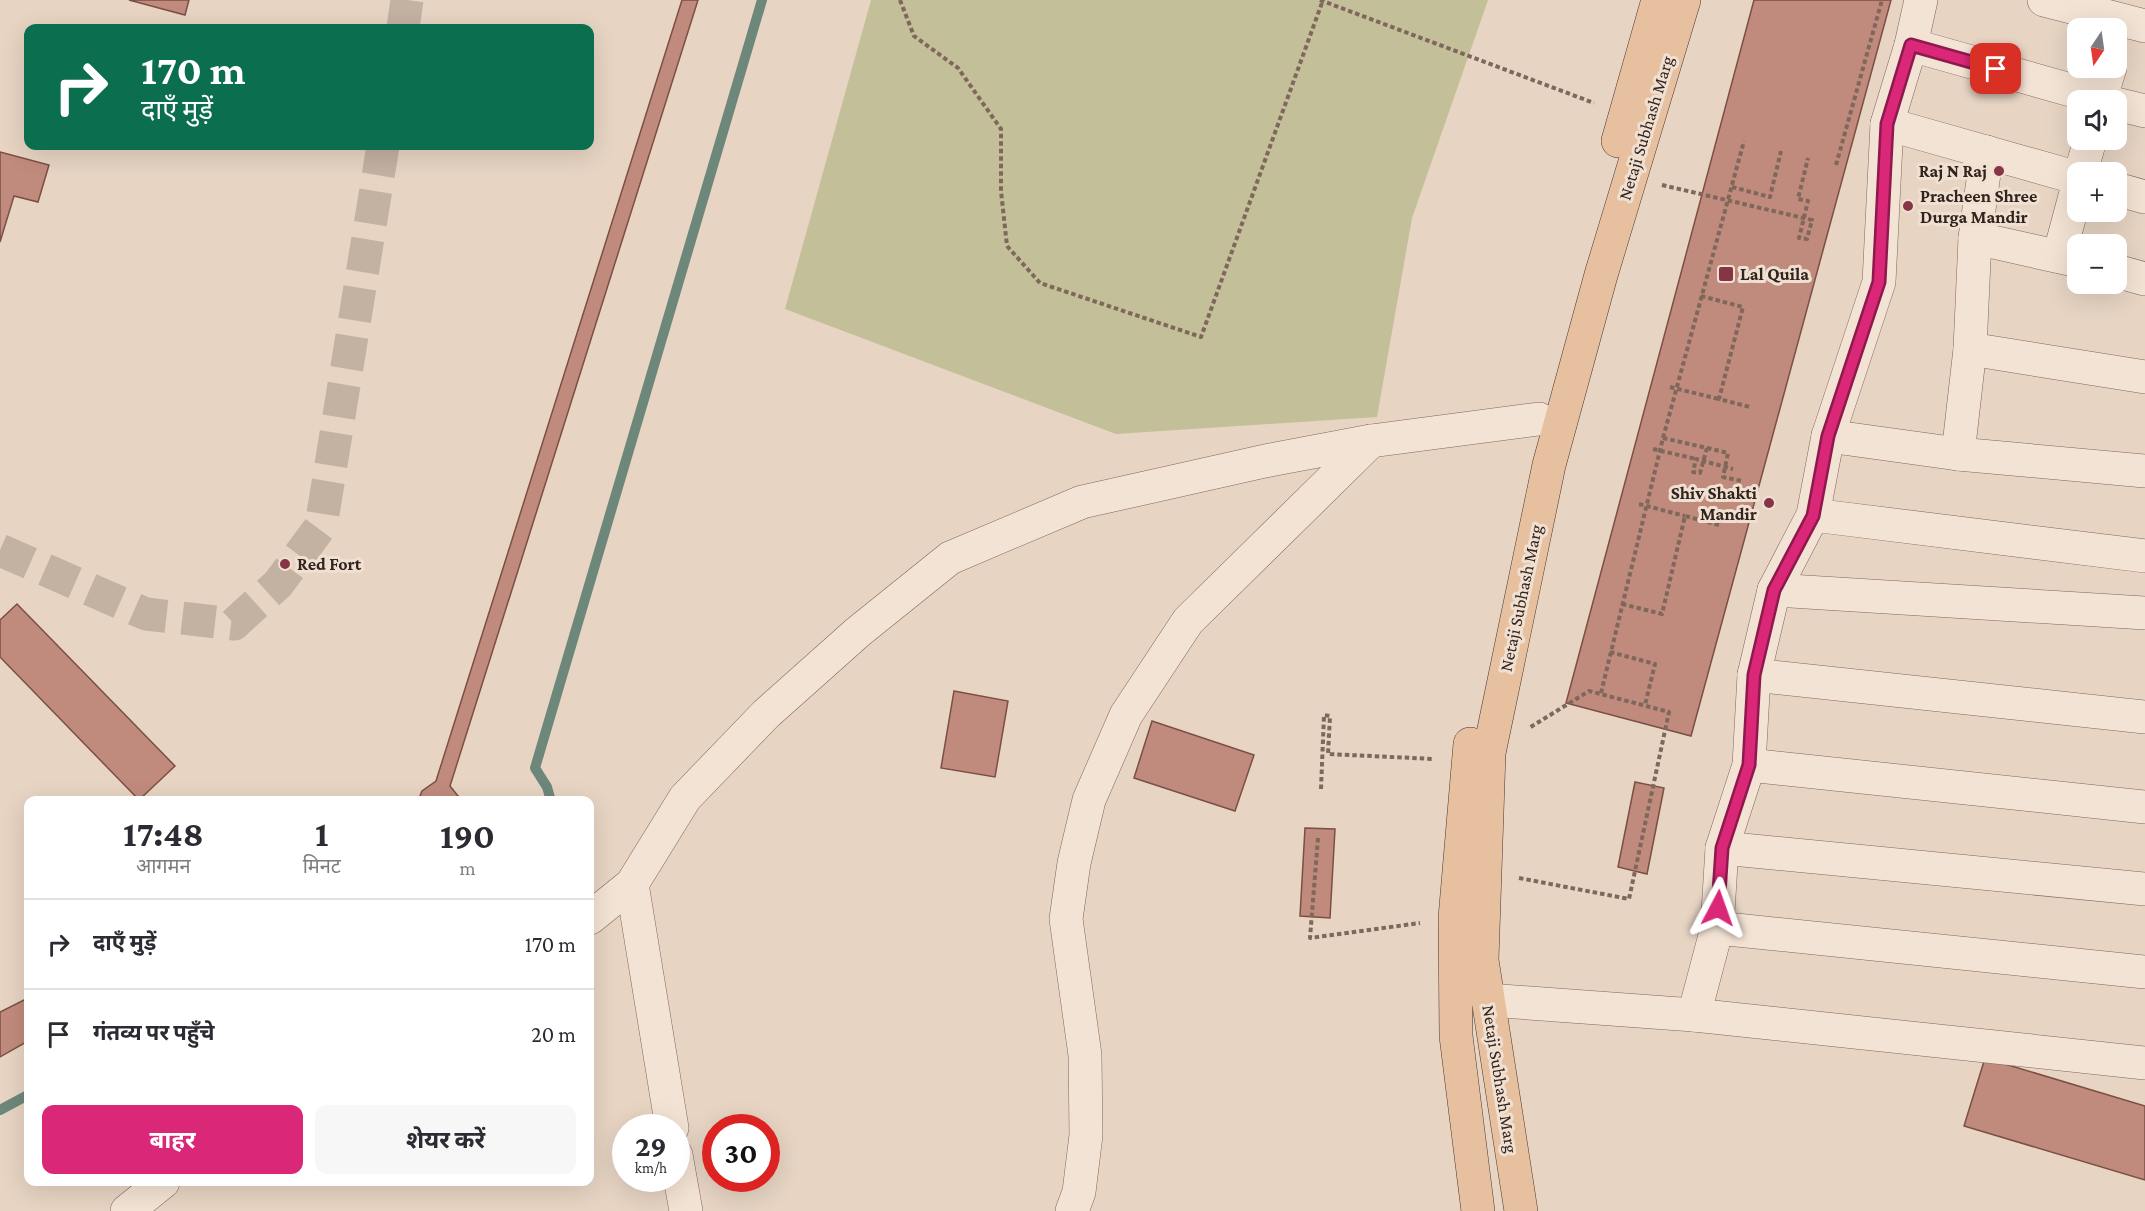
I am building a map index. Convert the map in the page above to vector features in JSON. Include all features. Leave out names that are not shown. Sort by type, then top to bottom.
[{"type":"main road","name":"Netaji Subhash Marg","points":[[1478,1211],[1456,1036],[1455,918],[1478,757],[1539,419],[1658,0]]},
{"type":"main road","name":"Netaji Subhash Marg","points":[[1521,1211],[1482,960],[1485,872],[1478,757],[1549,465],[1684,0]]},
{"type":"street","points":[[1694,1015],[1717,928],[1722,848],[1749,765],[1754,675],[1774,590],[1813,516],[1828,436],[1879,282],[1887,124],[1922,0]]},
{"type":"street","points":[[2044,0],[2129,24]]},
{"type":"street","points":[[1911,45],[2068,90]]},
{"type":"street","points":[[2127,106],[2145,111]]},
{"type":"street","points":[[1887,124],[2067,174]]},
{"type":"street","points":[[1958,454],[1970,350],[1975,238],[1987,152]]},
{"type":"street","points":[[2127,192],[2145,196]]},
{"type":"street","points":[[1975,238],[2067,259]]},
{"type":"street","points":[[2127,274],[2145,279]]},
{"type":"street","points":[[1970,350],[2145,377]]},
{"type":"street","points":[[594,915],[632,884],[685,798],[766,714],[858,632],[951,558],[1082,502],[1265,461],[1371,441],[1539,419]]},
{"type":"street","points":[[1828,436],[1958,454],[2145,471]]},
{"type":"street","points":[[1072,1211],[1079,1192],[1086,1135],[1085,1055],[1066,920],[1074,863],[1089,800],[1126,715],[1188,621],[1371,441]]},
{"type":"street","points":[[1813,516],[2145,556]]},
{"type":"street","points":[[1774,590],[2145,613]]},
{"type":"street","points":[[1754,675],[2145,717]]},
{"type":"street","points":[[1749,765],[2145,807]]},
{"type":"street","points":[[1722,848],[2145,889]]},
{"type":"street","points":[[632,884],[670,1114]]},
{"type":"street","points":[[1717,928],[2145,972]]},
{"type":"street","points":[[1488,1000],[1694,1015],[2145,1063]]},
{"type":"street","points":[[127,1211],[159,1186]]},
{"type":"street","points":[[683,1192],[686,1211]]},
{"type":"path","points":[[900,0],[914,36],[958,68],[1001,129],[1001,191],[1007,246],[1040,284],[1201,337],[1322,0],[1626,115]]},
{"type":"path","points":[[1836,165],[1882,0]]},
{"type":"path","points":[[1601,693],[1664,438],[1744,141]]},
{"type":"path","points":[[1732,187],[1770,197],[1781,152]]},
{"type":"path","points":[[1631,178],[1801,218],[1812,220],[1807,239],[1799,237],[1804,219],[1806,210],[1808,201],[1798,199],[1808,158]]},
{"type":"path","points":[[1701,296],[1743,307],[1719,399]]},
{"type":"path","points":[[1671,387],[1750,407]]},
{"type":"path","points":[[1664,438],[1728,453],[1723,477],[1742,481]]},
{"type":"path","points":[[1696,459],[1693,472],[1700,473],[1707,448]]},
{"type":"path","points":[[1653,449],[1733,469]]},
{"type":"path","points":[[1639,504],[1719,525]]},
{"type":"path","points":[[1622,604],[1662,614],[1685,516]]},
{"type":"path","points":[[1610,652],[1655,664],[1645,705]]},
{"type":"path","points":[[1321,789],[1324,715],[1330,716],[1328,754],[1478,757],[1589,691],[1669,712],[1629,899],[1485,872]]},
{"type":"path","points":[[1318,838],[1310,938],[1455,918]]},
{"type":"shaded area","points":[[871,0],[1488,0],[1412,218],[1377,417],[1116,434],[785,309]]},
{"type":"building","points":[[129,0],[189,0],[185,15]]},
{"type":"building","points":[[682,0],[698,0],[450,786],[458,796],[420,796],[422,791],[436,781]]},
{"type":"building","points":[[1754,0],[1891,0],[1691,736],[1566,703]]},
{"type":"building","points":[[0,152],[49,165],[38,202],[14,196],[0,242]]},
{"type":"building","points":[[17,604],[175,766],[143,796],[135,796],[0,657],[0,620]]},
{"type":"building","points":[[954,691],[1008,701],[995,777],[941,768]]},
{"type":"building","points":[[1152,721],[1254,755],[1235,811],[1134,778]]},
{"type":"building","points":[[1635,782],[1664,788],[1647,874],[1618,867]]},
{"type":"building","points":[[1305,828],[1335,829],[1330,918],[1300,916]]},
{"type":"building","points":[[24,1000],[24,1043],[0,1057],[0,1012]]},
{"type":"building","points":[[1985,1058],[2145,1106],[2145,1180],[1964,1126]]},
{"type":"waterway","points":[[550,796],[547,787],[535,768],[762,0]]},
{"type":"waterway","points":[[0,1110],[24,1097]]},
{"type":"tunnel","points":[[404,24],[407,0]]},
{"type":"tunnel","points":[[0,550],[146,614],[234,624],[278,584],[321,526],[382,150]]},
{"type":"place","name":"Raj N Raj","points":[[1999,171]]},
{"type":"place","name":"Pracheen Shree Durga Mandir","points":[[1908,206]]},
{"type":"place","name":"Lal Quila","points":[[1726,274]]},
{"type":"place","name":"Shiv Shakti Mandir","points":[[1769,503]]},
{"type":"place","name":"Red Fort","points":[[285,564]]},
{"type":"route","points":[[1718,908],[1722,848],[1749,765],[1754,675],[1774,590],[1813,516],[1828,436],[1879,282],[1887,124],[1911,45],[1996,69]]}]
